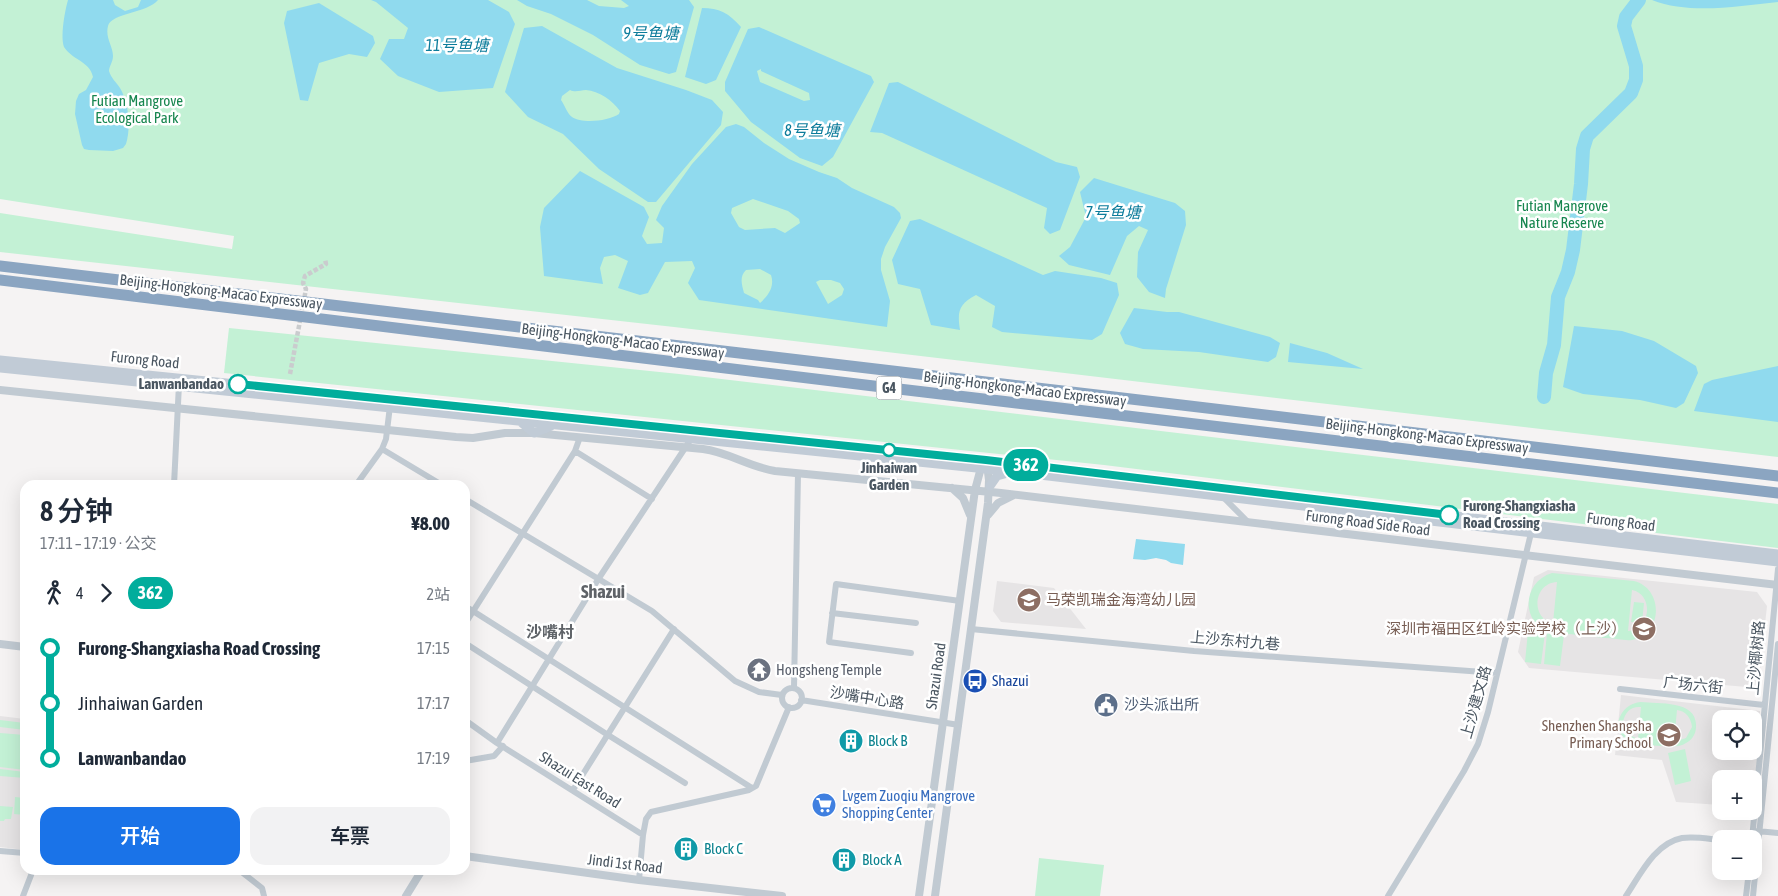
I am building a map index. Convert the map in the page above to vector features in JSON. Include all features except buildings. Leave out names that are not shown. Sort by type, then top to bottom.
[{"type":"highway","name":"Beijing-Hongkong-Macao Expressway","points":[[0,266],[1778,476]]},
{"type":"highway","name":"Beijing-Hongkong-Macao Expressway","points":[[0,280],[1778,493]]},
{"type":"main road","name":"Furong Road","points":[[0,360],[179,382],[985,465],[1532,529],[1778,562]]},
{"type":"main road","name":"Furong Road","points":[[0,368],[179,382]]},
{"type":"main road","name":"Furong Road","points":[[390,404],[688,443],[985,465],[1011,472],[1223,497],[1778,554]]},
{"type":"main road","points":[[520,421],[534,433],[554,425]]},
{"type":"main road","points":[[989,489],[997,476],[1011,472]]},
{"type":"street","points":[[174,480],[179,382]]},
{"type":"street","name":"Furong Road Side Road","points":[[0,390],[468,438],[519,432],[688,443],[718,451],[769,470],[798,474],[975,490],[989,489],[1015,494],[1249,523],[1777,585]]},
{"type":"street","points":[[360,480],[382,449],[386,439],[390,404]]},
{"type":"street","points":[[470,616],[575,451],[580,437]]},
{"type":"street","points":[[470,760],[494,756],[548,660],[599,578],[688,443]]},
{"type":"street","points":[[382,449],[434,480]]},
{"type":"street","points":[[575,451],[652,499]]},
{"type":"street","name":"Shazui Road","points":[[936,896],[986,519],[989,489],[985,465]]},
{"type":"street","name":"Shazui Road","points":[[920,896],[975,490],[985,465]]},
{"type":"street","points":[[794,688],[798,474]]},
{"type":"street","points":[[950,488],[963,498],[969,510],[971,522]]},
{"type":"street","points":[[986,519],[998,503],[1015,494]]},
{"type":"street","points":[[1223,497],[1249,523]]},
{"type":"street","points":[[470,502],[652,611],[735,681],[759,692],[782,695]]},
{"type":"street","name":"上沙建文路","points":[[1388,896],[1471,758],[1483,730],[1532,529]]},
{"type":"street","name":"上沙椰树路","points":[[1757,830],[1764,705],[1778,569]]},
{"type":"street","points":[[911,653],[829,642],[836,584],[960,601]]},
{"type":"street","points":[[470,609],[752,788]]},
{"type":"street","points":[[832,613],[916,623]]},
{"type":"street","points":[[573,790],[674,629]]},
{"type":"street","name":"上沙东村九巷","points":[[972,629],[1189,650],[1497,673]]},
{"type":"street","points":[[0,644],[20,646]]},
{"type":"street","name":"上沙椰树路","points":[[1757,830],[1775,699],[1778,644]]},
{"type":"street","points":[[470,645],[532,687],[685,783]]},
{"type":"street","points":[[782,695],[786,690],[794,688]]},
{"type":"street","points":[[782,695],[784,704],[789,707],[798,705],[802,700],[799,692],[794,688]]},
{"type":"street","name":"广场六街","points":[[1620,689],[1764,705]]},
{"type":"street","name":"沙嘴中心路","points":[[802,700],[959,725]]},
{"type":"street","points":[[639,880],[643,835],[646,820],[651,812],[752,788],[759,782],[789,707]]},
{"type":"street","name":"Shazui East Road","points":[[470,723],[643,835]]},
{"type":"street","points":[[1762,831],[1778,833]]},
{"type":"street","points":[[1626,896],[1653,856],[1666,845],[1681,838],[1712,840]]},
{"type":"street","points":[[0,851],[20,853]]},
{"type":"street","name":"Jindi 1st Road","points":[[470,857],[639,880],[782,896]]},
{"type":"street","points":[[23,896],[31,875]]},
{"type":"street","points":[[245,875],[262,888],[264,896]]},
{"type":"street","points":[[406,896],[419,875]]},
{"type":"street","points":[[1746,896],[1748,880]]},
{"type":"street","name":"上沙椰树路","points":[[1753,896],[1754,880]]},
{"type":"shaded area","name":"深圳市福田区红岭实验学校（上沙）","points":[[1548,570],[1757,592],[1767,606],[1758,688],[1529,668],[1518,652],[1534,577]]},
{"type":"shaded area","name":"马荣凯瑞金海湾幼儿园","points":[[997,581],[1054,588],[1086,629],[1001,622],[993,611]]},
{"type":"shaded area","name":"Shenzhen Shangsha Primary School","points":[[1621,695],[1751,710],[1712,710],[1712,760],[1757,760],[1756,770],[1712,770],[1712,804],[1676,802],[1662,760],[1615,755]]},
{"type":"shaded area","points":[[0,716],[20,718],[20,849],[0,847]]},
{"type":"green space","name":"Futian Mangrove Nature Reserve","points":[[0,0],[1778,0],[1778,457],[674,327],[0,252],[0,213],[232,249],[234,236],[0,199]]},
{"type":"green space","points":[[229,328],[679,374],[1778,504],[1778,548],[1104,465],[224,373]]},
{"type":"green space","points":[[1552,573],[1634,581],[1644,586],[1651,593],[1655,602],[1654,622],[1642,637],[1632,640],[1551,632],[1541,628],[1534,621],[1530,612],[1530,594],[1542,578]],"holes":[[[1557,582],[1553,623],[1552,623],[1545,620],[1540,614],[1538,601],[1543,588]],[[1632,590],[1644,598],[1647,612],[1641,625],[1628,631]]]},
{"type":"green space","points":[[1634,602],[1644,603],[1642,623],[1631,622]]},
{"type":"green space","points":[[1528,631],[1545,633],[1541,664],[1525,662]]},
{"type":"green space","points":[[1547,633],[1564,635],[1560,666],[1544,664]]},
{"type":"green space","points":[[1634,703],[1676,705],[1691,712],[1695,718],[1696,727],[1692,738],[1683,745],[1677,746],[1643,745],[1627,740],[1619,729],[1620,716],[1623,711]],"holes":[[[1641,707],[1638,739],[1627,734],[1623,722],[1629,710]],[[1677,710],[1688,716],[1692,727],[1686,738],[1674,742]]]},
{"type":"green space","points":[[0,720],[20,722],[20,729],[0,727]]},
{"type":"green space","points":[[0,733],[20,735],[20,769],[0,767]]},
{"type":"green space","points":[[1685,749],[1691,781],[1675,785],[1668,753]]},
{"type":"green space","points":[[0,769],[20,771],[20,778],[0,776]]},
{"type":"green space","points":[[15,797],[20,798],[20,815],[14,814]]},
{"type":"green space","points":[[0,806],[13,807],[11,819],[0,821]]},
{"type":"green space","points":[[1039,858],[1104,865],[1100,896],[1035,896]]},
{"type":"water","points":[[68,0],[113,0],[115,5],[125,11],[138,7],[141,0],[158,0],[146,8],[116,18],[108,26],[107,30],[113,56],[109,71],[123,94],[128,116],[128,138],[123,148],[113,151],[89,150],[84,149],[82,145],[75,114],[76,101],[79,94],[86,90],[93,77],[88,67],[64,47],[64,17]]},
{"type":"water","name":"11号鱼塘","points":[[371,0],[488,0],[509,12],[515,24],[493,88],[439,92],[398,76],[380,59],[389,39],[404,39],[408,28]]},
{"type":"water","name":"9号鱼塘","points":[[517,0],[587,0],[599,6],[624,8],[629,6],[621,0],[689,0],[694,7],[676,72],[669,74],[640,65],[593,35],[551,14],[527,6]]},
{"type":"water","points":[[1652,0],[1778,0],[1778,2],[1698,8],[1667,5]]},
{"type":"water","points":[[319,3],[373,36],[375,43],[367,57],[349,54],[319,63],[308,101],[300,100],[284,23],[287,11]]},
{"type":"water","points":[[702,8],[723,12],[741,27],[716,80],[706,84],[685,77]]},
{"type":"water","points":[[542,26],[617,68],[712,100],[723,112],[721,125],[656,202],[648,202],[599,169],[563,134],[528,117],[505,92],[524,28]],"holes":[[[570,90],[586,90],[600,94],[617,107],[620,111],[619,114],[596,121],[576,119],[569,114],[561,100],[562,96]]]},
{"type":"water","name":"8号鱼塘","points":[[759,27],[871,76],[874,82],[833,157],[822,166],[800,158],[751,122],[725,91],[725,82],[748,29]],"holes":[[[761,69],[761,71],[809,93],[810,100],[804,101],[760,82],[757,71]]]},
{"type":"water","points":[[898,82],[1056,162],[1077,167],[1080,177],[1060,230],[1050,234],[1044,228],[1047,208],[882,133],[870,132],[889,83]]},
{"type":"water","points":[[736,124],[744,127],[789,159],[837,178],[852,188],[894,207],[900,213],[901,218],[885,247],[881,259],[881,270],[890,301],[887,327],[699,300],[688,283],[695,268],[692,261],[665,262],[648,293],[640,295],[618,288],[628,261],[615,255],[604,257],[600,268],[603,284],[544,276],[540,227],[544,208],[580,171],[644,207],[649,217],[642,236],[647,244],[662,243],[664,228],[656,220],[662,206],[692,164],[726,127]],"holes":[[[753,199],[788,211],[799,219],[800,223],[785,233],[775,228],[745,230],[739,227],[731,213],[732,208]],[[760,269],[771,275],[770,291],[760,303],[744,293],[742,278],[746,270]],[[831,280],[840,283],[844,289],[842,295],[828,304],[816,282]]]},
{"type":"water","name":"7号鱼塘","points":[[1094,178],[1175,203],[1185,211],[1186,225],[1166,289],[1165,298],[1149,292],[1137,277],[1138,252],[1148,230],[1139,226],[1127,236],[1110,275],[1069,265],[1059,256],[1070,247],[1086,217],[1080,192]]},
{"type":"water","points":[[920,219],[1043,275],[1055,271],[1101,278],[1117,283],[1119,295],[1102,334],[1092,340],[1002,332],[992,327],[995,306],[976,295],[963,305],[959,313],[960,330],[931,325],[920,289],[898,284],[892,260],[910,221]]},
{"type":"water","points":[[1134,308],[1179,312],[1270,337],[1280,343],[1276,357],[1268,362],[1199,352],[1143,349],[1125,344],[1120,333]]},
{"type":"water","points":[[1574,326],[1622,331],[1654,341],[1696,366],[1698,373],[1684,403],[1676,408],[1640,400],[1583,394],[1563,387]]},
{"type":"water","points":[[1290,343],[1327,353],[1363,369],[1288,362]]},
{"type":"water","points":[[1778,366],[1778,422],[1694,411],[1704,384],[1712,380]]},
{"type":"water","points":[[1136,539],[1185,544],[1183,565],[1156,558],[1145,560],[1133,559]]},
{"type":"waterway","points":[[1544,397],[1546,373],[1554,345],[1558,297],[1568,272],[1573,250],[1583,149],[1587,136],[1631,93],[1636,80],[1636,66],[1624,26],[1626,17],[1639,0]]},
{"type":"tunnel","points":[[290,374],[306,289],[303,283],[305,276],[326,264],[325,259]]},
{"type":"bus line","name":"362","points":[[238,384],[986,460],[1449,515]]},
{"type":"place","name":"Lanwanbandao","points":[[238,384]]},
{"type":"place","name":"Jinhaiwan Garden","points":[[889,450]]},
{"type":"place","name":"Furong-Shangxiasha Road Crossing","points":[[1449,515]]},
{"type":"place","name":"马荣凯瑞金海湾幼儿园","points":[[1029,600]]},
{"type":"place","name":"深圳市福田区红岭实验学校（上沙）","points":[[1644,629]]},
{"type":"place","name":"Hongsheng Temple","points":[[759,670]]},
{"type":"place","name":"Shazui","points":[[975,681]]},
{"type":"place","name":"沙头派出所","points":[[1106,705]]},
{"type":"place","name":"Shenzhen Shangsha Primary School","points":[[1669,735]]},
{"type":"place","name":"Block B","points":[[851,741]]},
{"type":"place","name":"Lvgem Zuoqiu Mangrove Shopping Center","points":[[824,805]]},
{"type":"place","name":"Block C","points":[[686,849]]},
{"type":"place","name":"Block A","points":[[844,860]]},
{"type":"district","name":"Shazui","points":[[603,592]]},
{"type":"district","name":"沙嘴村","points":[[550,632]]},
{"type":"park label","name":"Futian Mangrove Ecological Park","points":[[137,110]]}]
